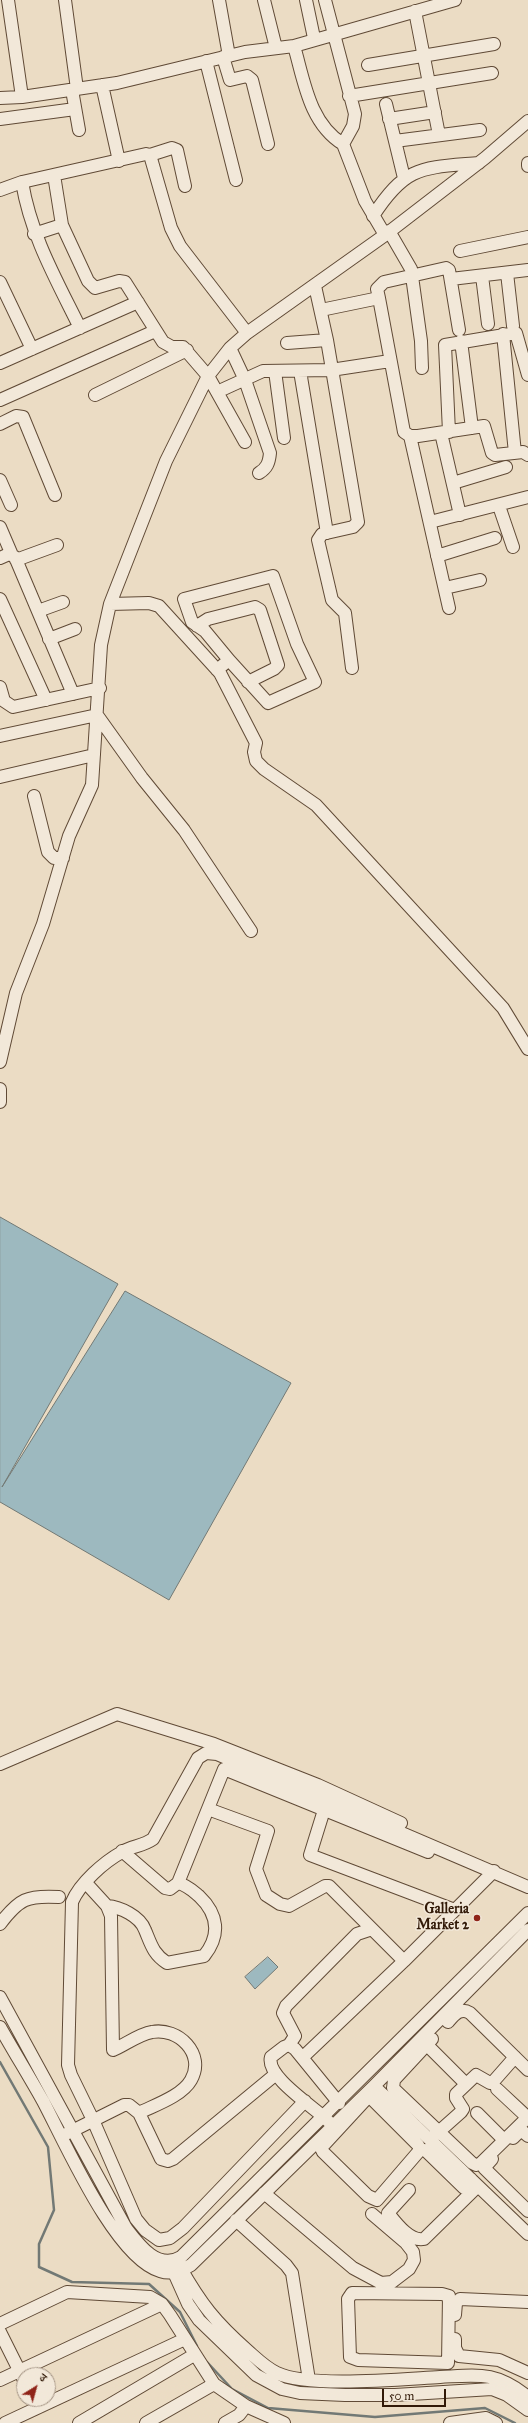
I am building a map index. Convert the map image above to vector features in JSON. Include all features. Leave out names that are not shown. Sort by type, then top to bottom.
[{"type":"street","points":[[8,0],[22,97]]},
{"type":"street","points":[[65,0],[75,90],[75,109],[79,130]]},
{"type":"street","points":[[219,0],[230,80],[247,76],[252,80],[268,144]]},
{"type":"street","points":[[264,0],[276,48]]},
{"type":"street","points":[[306,0],[314,38]]},
{"type":"street","points":[[325,0],[355,121],[342,144]]},
{"type":"street","points":[[0,98],[22,97],[75,90],[206,61],[294,46],[314,38],[334,34],[418,7],[455,0]]},
{"type":"street","points":[[418,7],[425,55],[440,135]]},
{"type":"street","points":[[368,66],[494,44]]},
{"type":"street","points":[[294,46],[316,117],[324,129],[342,144],[365,201],[373,216],[406,258],[412,276],[422,341],[422,368]]},
{"type":"street","points":[[206,61],[236,180]]},
{"type":"street","points":[[349,96],[492,73]]},
{"type":"street","points":[[102,85],[119,161]]},
{"type":"street","points":[[386,104],[404,178]]},
{"type":"street","points":[[0,119],[75,109]]},
{"type":"street","points":[[389,119],[435,112]]},
{"type":"street","points":[[0,1062],[16,993],[43,924],[70,836],[92,785],[100,688],[101,646],[110,604],[166,461],[208,376],[230,348],[247,333],[315,286],[387,233],[479,162],[528,121]]},
{"type":"street","points":[[394,140],[480,130]]},
{"type":"street","points":[[0,190],[22,182],[146,154],[150,155],[172,148],[176,150],[185,186]]},
{"type":"street","points":[[150,155],[167,215],[180,246],[247,333]]},
{"type":"street","points":[[373,216],[385,198],[404,178],[416,171],[432,167],[479,162]]},
{"type":"street","points":[[54,175],[62,225],[92,285],[99,288],[123,281],[138,302],[155,331],[167,346],[180,346],[188,350],[208,376],[245,442]]},
{"type":"street","points":[[22,182],[27,211],[34,234],[80,328]]},
{"type":"street","points":[[34,234],[62,225]]},
{"type":"street","points":[[460,251],[528,237]]},
{"type":"street","points":[[472,428],[460,336],[449,270],[446,268],[380,284],[377,289],[404,432],[410,436],[445,432],[472,428],[484,426],[492,453],[496,455],[523,452],[528,455]]},
{"type":"street","points":[[451,279],[528,270]]},
{"type":"street","points":[[507,273],[513,326]]},
{"type":"street","points":[[482,276],[488,324]]},
{"type":"street","points":[[0,282],[32,349]]},
{"type":"street","points":[[315,286],[327,340],[358,522],[353,527],[322,534],[318,540],[332,600],[345,613],[352,668]]},
{"type":"street","points":[[321,310],[379,298]]},
{"type":"street","points":[[0,363],[138,302]]},
{"type":"street","points":[[0,400],[155,331]]},
{"type":"street","points":[[460,515],[445,432],[444,349],[448,343],[460,336],[516,333],[528,375]]},
{"type":"street","points":[[503,334],[515,453]]},
{"type":"street","points":[[287,344],[327,340]]},
{"type":"street","points":[[230,348],[245,380],[270,453],[269,462],[264,469],[258,473]]},
{"type":"street","points":[[95,395],[188,350]]},
{"type":"street","points":[[217,392],[263,371],[300,372],[331,370],[390,361]]},
{"type":"street","points":[[275,371],[284,438]]},
{"type":"street","points":[[300,372],[327,532]]},
{"type":"street","points":[[0,424],[16,416],[23,417],[55,495]]},
{"type":"street","points":[[410,436],[449,608]]},
{"type":"street","points":[[453,483],[506,467]]},
{"type":"street","points":[[0,480],[11,505]]},
{"type":"street","points":[[430,522],[499,506],[528,497]]},
{"type":"street","points":[[499,506],[513,548]]},
{"type":"street","points":[[0,527],[73,694]]},
{"type":"street","points":[[437,556],[495,538]]},
{"type":"street","points":[[0,558],[14,558],[57,545]]},
{"type":"street","points":[[273,576],[297,644],[315,682],[268,703],[229,660],[205,631],[192,622],[184,599],[273,576]]},
{"type":"street","points":[[445,588],[480,580]]},
{"type":"street","points":[[0,599],[46,700]]},
{"type":"street","points":[[38,611],[63,602]]},
{"type":"street","points":[[110,604],[149,603],[159,606],[217,670],[244,717],[256,743],[254,752],[256,761],[264,769],[316,805],[503,1008],[528,1049]]},
{"type":"street","points":[[197,626],[208,619],[256,607],[260,610],[278,665],[274,669],[248,682]]},
{"type":"street","points":[[49,639],[75,629]]},
{"type":"street","points":[[217,670],[229,660]]},
{"type":"street","points":[[0,687],[4,701],[13,707],[100,688]]},
{"type":"street","points":[[0,736],[97,715]]},
{"type":"street","points":[[97,715],[142,778],[184,830],[250,930]]},
{"type":"street","points":[[0,777],[94,755]]},
{"type":"street","points":[[34,796],[48,852],[54,858],[63,858]]},
{"type":"street","points":[[0,1089],[0,1102]]},
{"type":"street","points":[[0,1764],[117,1714],[214,1744],[318,1785],[528,1881]]},
{"type":"street","points":[[305,2101],[183,2228],[165,2240],[152,2236],[136,2219],[93,2120],[71,2075],[68,2065],[71,1910],[76,1893],[102,1866],[122,1851],[144,1845],[153,1839],[198,1758],[206,1753],[217,1754],[491,1873]]},
{"type":"street","points":[[178,1884],[224,1769],[324,1810],[528,1886]]},
{"type":"street","points":[[208,1809],[268,1832],[256,1868],[263,1890],[270,1900],[289,1906],[325,1886],[329,1886],[404,1961]]},
{"type":"street","points":[[324,1810],[310,1855],[455,1910]]},
{"type":"street","points":[[107,1906],[120,1907],[137,1919],[145,1928],[152,1949],[167,1963],[198,1958],[207,1952],[214,1938],[214,1916],[211,1908],[184,1884],[178,1884],[170,1889],[165,1888],[122,1851]]},
{"type":"street","points":[[303,2057],[404,1961],[491,1873]]},
{"type":"street","points":[[86,1883],[107,1906],[112,1925],[113,2050],[152,2032],[175,2035],[184,2039],[190,2047],[193,2055],[195,2070],[191,2080],[186,2086],[174,2095],[139,2113]]},
{"type":"street","points":[[0,1924],[21,1900],[41,1896],[59,1897]]},
{"type":"street","points":[[374,2086],[416,2134],[420,2150],[377,2200],[368,2196],[323,2152],[321,2148],[339,2102],[528,1913]]},
{"type":"street","points":[[331,2124],[276,2074],[270,2062],[272,2057],[284,2047],[289,2045],[295,2036],[283,2013],[286,2006],[357,1934],[372,1929]]},
{"type":"street","points":[[497,2089],[528,2117],[480,2164],[476,2165],[393,2088],[393,2084],[397,2076],[424,2042],[528,1930]]},
{"type":"street","points":[[0,1997],[67,2133]]},
{"type":"street","points":[[176,2266],[331,2124],[457,2012],[466,2011],[528,2070]]},
{"type":"street","points":[[0,2027],[126,2228],[142,2248],[158,2260],[176,2266],[191,2265],[331,2124],[369,2096],[430,2145],[471,2187],[526,2229]]},
{"type":"street","points":[[424,2042],[466,2084]]},
{"type":"street","points":[[289,2045],[303,2057],[339,2102]]},
{"type":"street","points":[[430,2145],[443,2134],[463,2109],[456,2098],[456,2094],[476,2075],[490,2083],[493,2082],[515,2057]]},
{"type":"street","points":[[67,2133],[124,2105],[134,2107],[139,2113],[157,2153],[161,2159],[168,2161],[173,2159],[276,2074]]},
{"type":"street","points":[[478,2113],[504,2140]]},
{"type":"street","points":[[528,2136],[521,2130],[484,2168],[528,2211]]},
{"type":"street","points":[[409,2190],[388,2212],[411,2236],[419,2241],[424,2240],[471,2187]]},
{"type":"street","points":[[264,2192],[353,2268],[381,2283],[392,2282],[409,2269],[414,2260],[413,2252],[406,2243],[372,2214]]},
{"type":"street","points":[[236,2220],[286,2265],[292,2274],[309,2380]]},
{"type":"street","points":[[176,2266],[206,2311],[258,2360],[277,2374],[309,2380],[385,2380],[494,2377],[505,2380],[528,2397]]},
{"type":"street","points":[[176,2266],[188,2304],[199,2320],[256,2375],[282,2389],[300,2392],[345,2395],[395,2395],[481,2388],[500,2391],[528,2410]]},
{"type":"street","points":[[0,2324],[67,2292],[150,2297],[162,2304],[214,2384],[243,2415]]},
{"type":"street","points":[[352,2293],[442,2294],[448,2296],[448,2363],[423,2363],[358,2360],[350,2357],[348,2299],[352,2293]]},
{"type":"street","points":[[528,2302],[460,2299],[456,2303],[456,2354],[459,2356],[500,2360],[528,2373]]},
{"type":"street","points":[[40,2367],[162,2304]]},
{"type":"street","points":[[0,2332],[18,2367]]},
{"type":"street","points":[[56,2395],[185,2339]]},
{"type":"street","points":[[79,2423],[194,2355]]},
{"type":"street","points":[[494,2377],[500,2360]]},
{"type":"street","points":[[385,2380],[386,2362]]},
{"type":"street","points":[[422,2378],[423,2363]]},
{"type":"street","points":[[0,2380],[16,2377]]},
{"type":"street","points":[[146,2423],[214,2384]]},
{"type":"street","points":[[5,2423],[30,2407]]},
{"type":"street","points":[[225,2423],[243,2415],[284,2423]]},
{"type":"street","points":[[450,2423],[488,2421]]},
{"type":"water","points":[[0,1217],[118,1284],[2,1487],[125,1291],[291,1383],[169,1600],[0,1502]]},
{"type":"water","points":[[268,1957],[278,1967],[255,1989],[245,1977]]},
{"type":"waterway","points":[[0,2062],[48,2147],[54,2210],[39,2244],[39,2267],[72,2282],[149,2284],[180,2312],[197,2346]]},
{"type":"waterway","points":[[207,2362],[232,2389],[268,2408],[375,2417],[485,2408],[515,2423]]},
{"type":"place","name":"Galleria Market 2","points":[[477,1918]]}]
